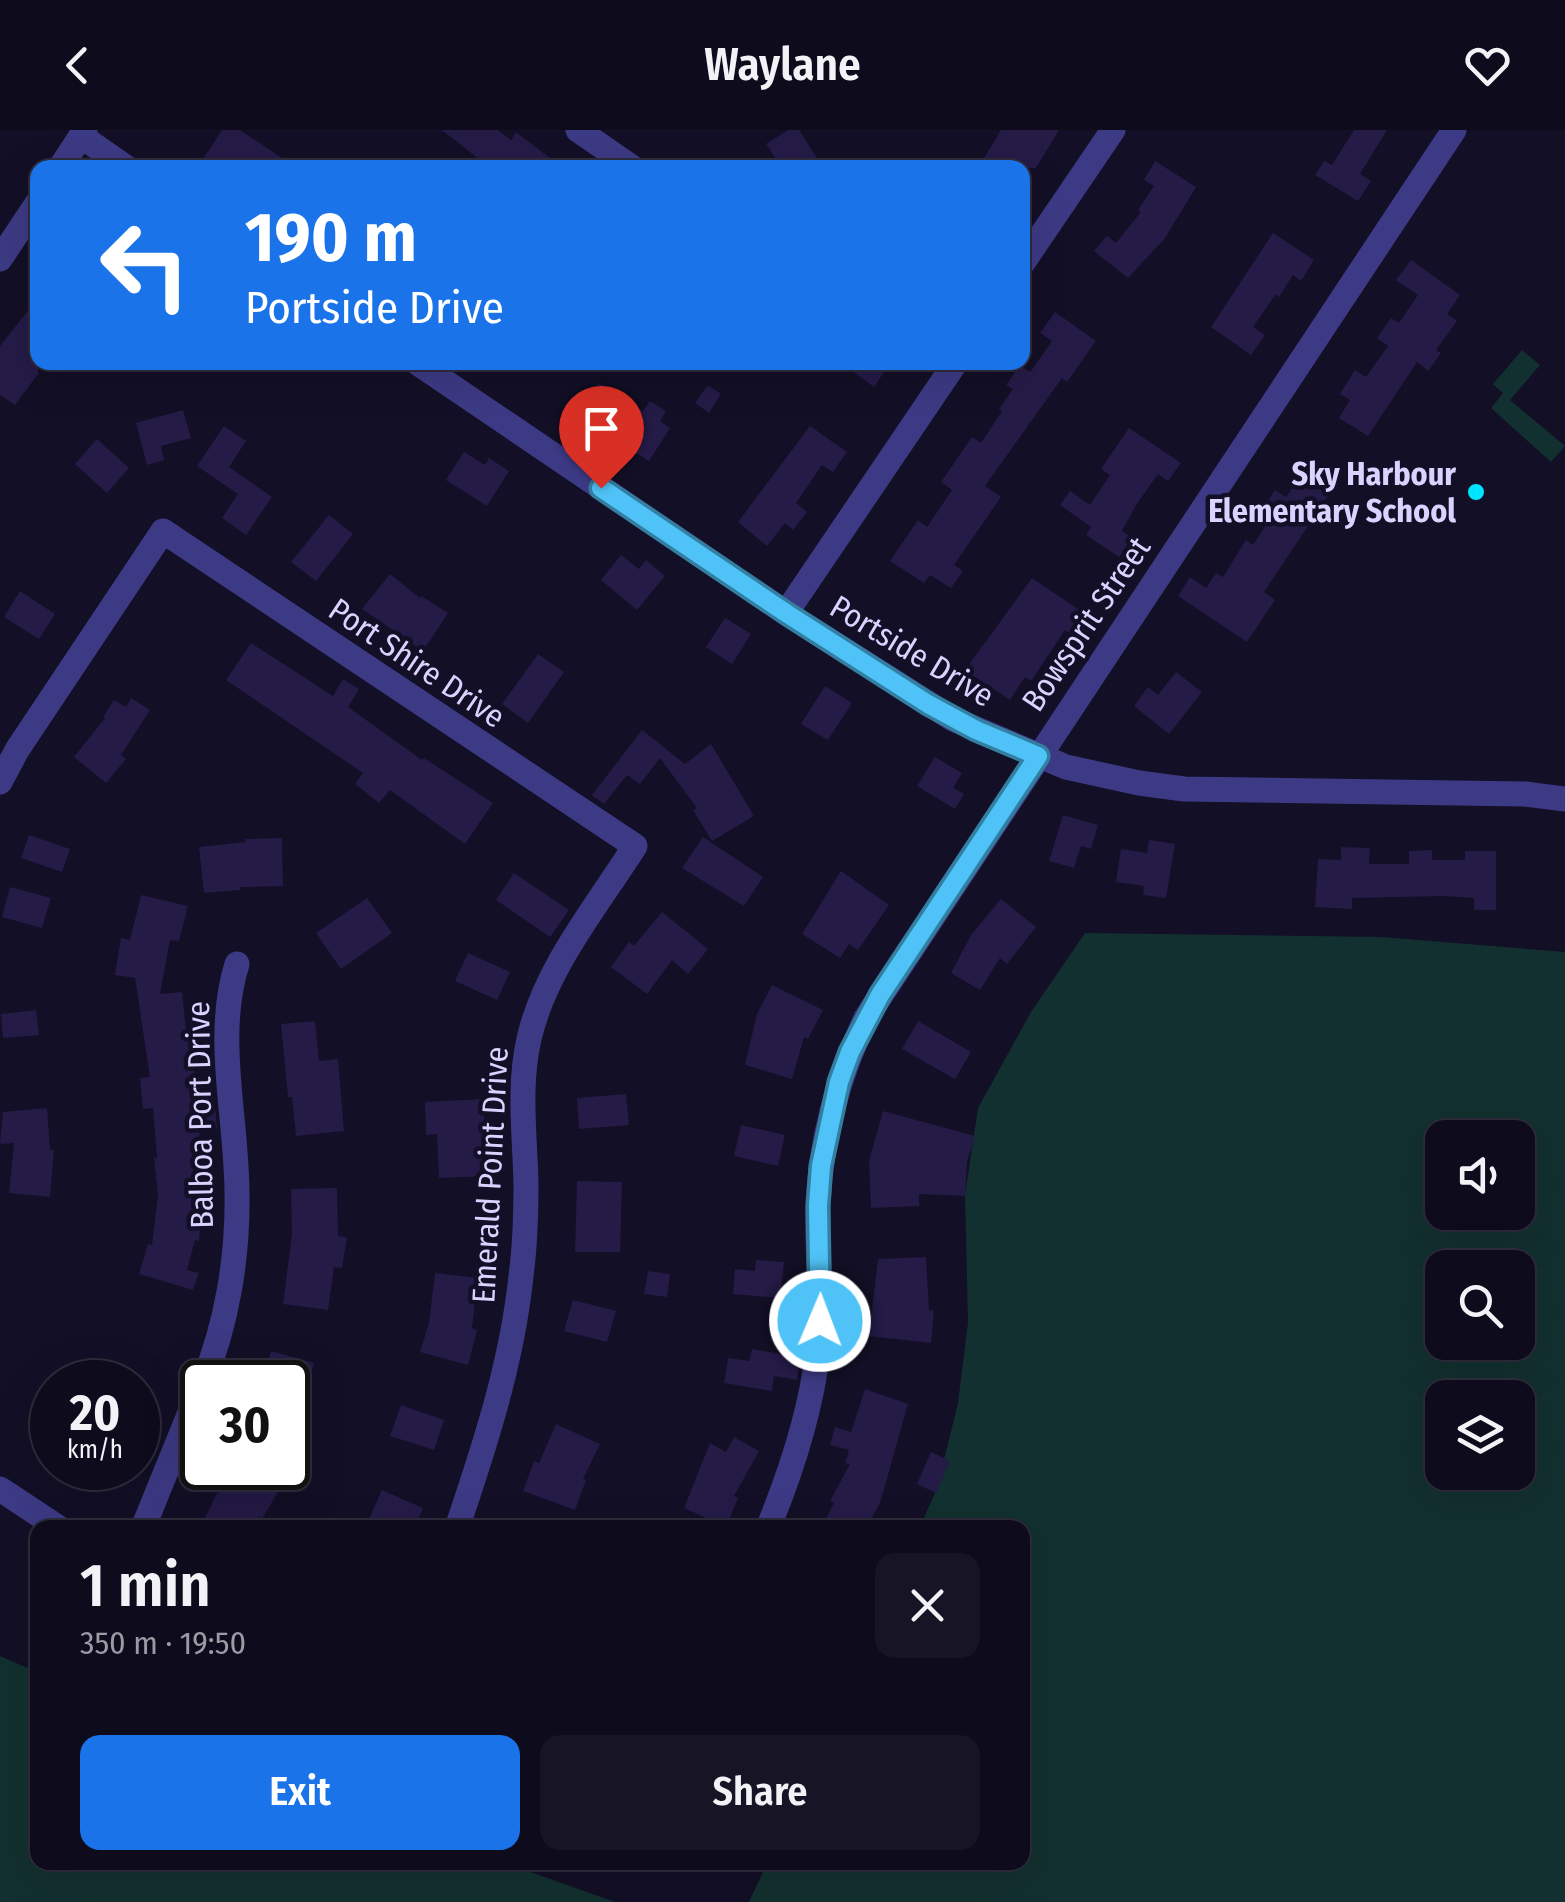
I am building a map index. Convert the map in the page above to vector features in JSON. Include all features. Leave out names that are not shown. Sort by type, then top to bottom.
[{"type":"street","points":[[578,130],[621,160]]},
{"type":"street","points":[[1030,252],[1114,130]]},
{"type":"street","name":"Bowsprit Street","points":[[771,1520],[795,1460],[809,1405],[818,1349],[821,1166],[839,1082],[850,1052],[880,995],[1454,130]]},
{"type":"street","points":[[65,160],[83,133],[117,160]]},
{"type":"street","points":[[0,259],[30,214]]},
{"type":"street","name":"Portside Drive","points":[[428,370],[786,613],[953,719],[1066,767],[1184,788],[1525,794],[1565,799]]},
{"type":"street","points":[[786,613],[951,370]]},
{"type":"street","name":"Port Shire Drive","points":[[0,782],[17,750],[163,531],[635,846]]},
{"type":"street","name":"Emerald Point Drive","points":[[460,1520],[485,1447],[507,1362],[521,1276],[526,1188],[522,1092],[529,1039],[547,988],[635,846]]},
{"type":"street","name":"Balboa Port Drive","points":[[210,1360],[225,1309],[234,1252],[237,1194],[226,1023],[228,992],[238,964]]},
{"type":"street","name":"Balboa Port Drive","points":[[146,1520],[180,1439]]},
{"type":"street","points":[[0,1489],[46,1520]]},
{"type":"green space","points":[[1522,350],[1540,365],[1510,400],[1565,446],[1551,462],[1491,408],[1503,393],[1493,384]]},
{"type":"green space","points":[[1085,933],[1381,937],[1565,952],[1565,1902],[749,1902],[764,1870],[1030,1870],[1030,1520],[923,1520],[937,1488],[958,1403],[968,1323],[965,1195],[978,1108],[1031,1012]]},
{"type":"green space","points":[[0,1656],[30,1669],[30,1870],[525,1870],[615,1902],[0,1902]]},
{"type":"building","points":[[222,130],[240,130],[285,160],[204,160]]},
{"type":"building","points":[[442,130],[498,130],[511,140],[516,132],[553,160],[480,160]]},
{"type":"building","points":[[788,130],[799,130],[818,160],[777,160],[766,144]]},
{"type":"building","points":[[1001,130],[1059,130],[1036,168],[1030,168],[1030,160],[983,160]]},
{"type":"building","points":[[1354,130],[1387,130],[1360,174],[1371,181],[1358,201],[1315,175],[1324,161],[1332,165]]},
{"type":"building","points":[[1155,161],[1196,187],[1165,238],[1128,278],[1094,251],[1107,236],[1116,243],[1141,212],[1138,210],[1154,186],[1144,180]]},
{"type":"building","points":[[1273,233],[1314,260],[1301,281],[1293,275],[1253,327],[1265,335],[1251,355],[1211,327]]},
{"type":"building","points":[[1411,260],[1460,295],[1447,314],[1457,321],[1436,350],[1441,353],[1428,371],[1417,362],[1368,436],[1339,418],[1350,400],[1340,394],[1355,370],[1366,377],[1388,346],[1377,338],[1391,318],[1399,323],[1418,295],[1396,280]]},
{"type":"building","points":[[30,308],[30,370],[38,370],[38,374],[15,405],[0,395],[0,346]]},
{"type":"building","points":[[1055,312],[1096,341],[1067,382],[1062,378],[985,486],[1001,497],[954,565],[963,571],[951,588],[930,575],[924,583],[890,561],[918,520],[927,527],[952,490],[941,482],[972,437],[981,443],[1013,389],[1006,385],[1016,370],[1030,372],[1052,341],[1040,333]]},
{"type":"building","points":[[851,370],[886,370],[874,387]]},
{"type":"building","points":[[599,383],[643,411],[650,401],[666,411],[660,421],[670,428],[649,461],[631,450],[637,439],[612,423],[618,413],[592,392]]},
{"type":"building","points":[[708,385],[721,394],[709,413],[695,403]]},
{"type":"building","points":[[183,410],[191,438],[161,446],[164,460],[147,465],[136,423]]},
{"type":"building","points":[[224,426],[246,441],[229,467],[272,497],[246,535],[222,518],[238,494],[197,466]]},
{"type":"building","points":[[810,426],[847,452],[833,472],[822,465],[796,503],[807,512],[793,530],[785,523],[767,546],[738,522]]},
{"type":"building","points":[[1129,428],[1181,463],[1168,481],[1158,474],[1136,505],[1122,531],[1132,538],[1119,557],[1086,535],[1091,527],[1060,505],[1070,491],[1090,505],[1110,475],[1101,469]]},
{"type":"building","points":[[97,439],[129,468],[107,493],[75,464]]},
{"type":"building","points":[[464,452],[485,465],[489,458],[509,471],[487,506],[446,480]]},
{"type":"building","points":[[1302,474],[1330,493],[1264,592],[1275,600],[1247,642],[1178,596],[1190,577],[1206,588],[1216,573],[1223,577],[1246,540],[1253,545],[1271,517],[1262,511],[1275,490],[1286,497]]},
{"type":"building","points":[[329,515],[353,534],[316,581],[291,562]]},
{"type":"building","points":[[621,555],[639,569],[646,560],[665,576],[637,610],[601,580]]},
{"type":"building","points":[[390,574],[420,598],[448,613],[423,651],[362,609]]},
{"type":"building","points":[[1032,578],[1102,625],[1088,645],[1065,630],[1031,681],[1025,677],[1010,700],[965,670]]},
{"type":"building","points":[[20,591],[55,614],[39,639],[4,617]]},
{"type":"building","points":[[725,618],[751,634],[732,664],[706,647]]},
{"type":"building","points":[[251,643],[333,696],[343,679],[359,689],[348,707],[422,760],[493,803],[465,844],[390,790],[379,803],[355,784],[363,773],[226,680]]},
{"type":"building","points":[[538,654],[564,672],[528,723],[502,704]]},
{"type":"building","points":[[1176,672],[1202,692],[1169,734],[1134,706],[1148,687],[1158,695]]},
{"type":"building","points":[[825,686],[852,703],[828,740],[801,724]]},
{"type":"building","points":[[131,698],[150,710],[121,755],[126,759],[106,783],[74,757],[114,700],[126,707]]},
{"type":"building","points":[[642,730],[685,764],[711,744],[754,816],[712,841],[693,810],[697,808],[660,758],[640,784],[627,775],[604,804],[592,795]]},
{"type":"building","points":[[935,757],[962,773],[953,788],[964,794],[955,809],[917,786]]},
{"type":"building","points":[[1063,815],[1098,825],[1091,849],[1081,846],[1074,868],[1049,861]]},
{"type":"building","points":[[29,835],[70,849],[62,872],[21,858]]},
{"type":"building","points":[[703,837],[763,877],[744,906],[682,868]]},
{"type":"building","points":[[282,838],[283,886],[204,893],[199,847]]},
{"type":"building","points":[[1149,840],[1175,844],[1166,898],[1143,895],[1144,886],[1116,882],[1121,849],[1147,853]]},
{"type":"building","points":[[1341,847],[1370,848],[1369,864],[1409,864],[1409,851],[1432,850],[1432,860],[1465,860],[1465,851],[1496,851],[1496,910],[1474,910],[1474,898],[1444,896],[1352,898],[1352,909],[1315,907],[1318,859],[1341,860]]},
{"type":"building","points":[[841,871],[889,905],[858,950],[849,944],[840,958],[802,934]]},
{"type":"building","points":[[514,873],[569,910],[550,937],[496,900]]},
{"type":"building","points":[[10,887],[51,898],[42,928],[2,917]]},
{"type":"building","points":[[141,895],[188,906],[179,941],[170,940],[160,994],[182,992],[198,1110],[215,1108],[217,1128],[199,1130],[203,1202],[199,1241],[195,1240],[187,1270],[199,1273],[193,1290],[139,1274],[148,1244],[152,1245],[158,1195],[153,1108],[143,1109],[140,1078],[150,1077],[135,978],[115,975],[121,938],[130,940]]},
{"type":"building","points":[[367,898],[392,933],[341,969],[316,933]]},
{"type":"building","points":[[1001,899],[1036,927],[1007,964],[1000,958],[980,990],[951,973],[971,935]]},
{"type":"building","points":[[662,912],[708,949],[688,974],[672,960],[647,994],[611,967],[629,942],[634,946]]},
{"type":"building","points":[[468,953],[510,972],[497,1000],[455,981]]},
{"type":"building","points":[[772,985],[823,1010],[808,1039],[804,1037],[792,1079],[745,1065],[757,1014]]},
{"type":"building","points":[[36,1010],[39,1035],[3,1038],[1,1014]]},
{"type":"building","points":[[315,1021],[319,1061],[338,1059],[344,1131],[296,1136],[281,1024]]},
{"type":"building","points":[[918,1021],[971,1052],[955,1079],[902,1049]]},
{"type":"building","points":[[626,1094],[629,1125],[579,1129],[577,1098]]},
{"type":"building","points":[[483,1099],[487,1176],[439,1178],[437,1134],[426,1135],[425,1102]]},
{"type":"building","points":[[47,1108],[50,1150],[54,1150],[50,1197],[9,1193],[14,1143],[0,1144],[3,1112]]},
{"type":"building","points":[[883,1111],[975,1136],[967,1162],[965,1196],[919,1194],[919,1206],[871,1208],[869,1161]]},
{"type":"building","points":[[741,1125],[785,1135],[778,1166],[734,1156]]},
{"type":"building","points":[[577,1181],[622,1182],[620,1252],[575,1252]]},
{"type":"building","points":[[337,1188],[338,1236],[347,1237],[342,1268],[334,1267],[328,1310],[283,1304],[292,1234],[291,1189]]},
{"type":"building","points":[[926,1257],[929,1310],[934,1311],[931,1343],[869,1336],[878,1259]]},
{"type":"building","points":[[756,1260],[784,1262],[780,1298],[733,1294],[735,1269],[755,1271]]},
{"type":"building","points":[[648,1271],[670,1274],[667,1297],[644,1294]]},
{"type":"building","points":[[435,1273],[478,1278],[472,1328],[477,1330],[468,1365],[420,1352],[429,1323]]},
{"type":"building","points":[[573,1300],[616,1311],[607,1342],[564,1331]]},
{"type":"building","points":[[752,1349],[800,1357],[797,1380],[774,1376],[772,1391],[724,1383],[728,1358],[749,1361]]},
{"type":"building","points":[[271,1351],[303,1360],[268,1360]]},
{"type":"building","points":[[865,1389],[908,1404],[880,1503],[871,1520],[825,1520],[834,1503],[830,1501],[850,1464],[845,1463],[849,1450],[830,1445],[835,1427],[851,1432]]},
{"type":"building","points":[[401,1405],[444,1420],[434,1450],[390,1436]]},
{"type":"building","points":[[556,1424],[600,1444],[583,1479],[586,1480],[575,1510],[523,1491],[534,1461],[539,1463]]},
{"type":"building","points":[[734,1437],[759,1451],[734,1496],[738,1498],[729,1520],[711,1520],[684,1508],[710,1443],[726,1452]]},
{"type":"building","points":[[931,1452],[950,1461],[936,1493],[917,1484]]},
{"type":"building","points":[[219,1490],[278,1492],[262,1519],[204,1520]]},
{"type":"building","points":[[382,1490],[423,1508],[418,1520],[369,1519]]},
{"type":"place","name":"Sky Harbour Elementary School","points":[[1476,492]]},
{"type":"route","points":[[601,488],[928,704],[1038,756],[880,995],[850,1052],[839,1082],[821,1166],[820,1321]]}]
